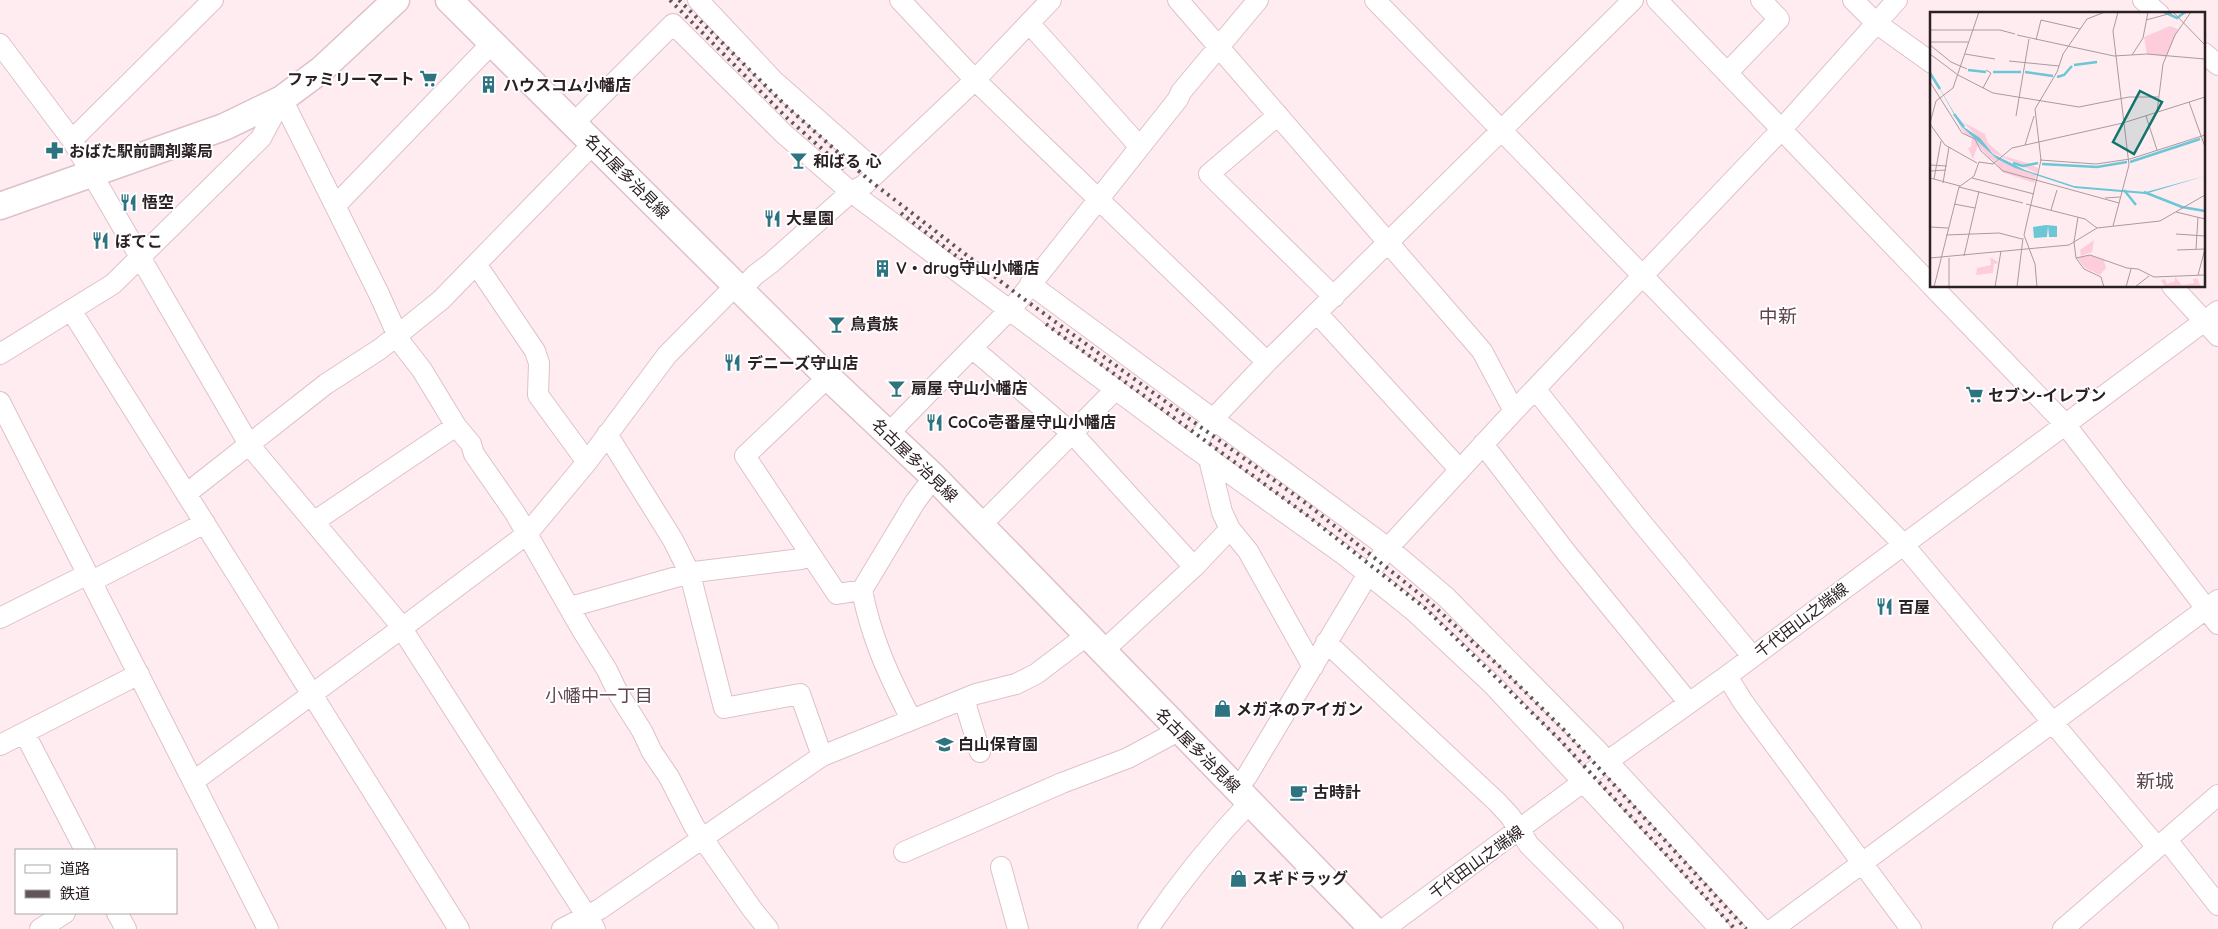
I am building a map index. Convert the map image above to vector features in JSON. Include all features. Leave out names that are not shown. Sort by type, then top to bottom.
[{"type":"main road","points":[[0,206],[224,127],[282,99],[321,70],[396,0]]},
{"type":"main road","name":"名古屋多治見線","points":[[449,0],[828,377],[934,477],[1178,731],[1373,929]]},
{"type":"street","points":[[72,140],[213,0]]},
{"type":"street","points":[[698,0],[774,81],[876,172]]},
{"type":"street","points":[[900,0],[975,80],[1267,362]]},
{"type":"street","points":[[194,781],[527,534],[587,462],[667,355],[739,288],[771,263],[851,192],[864,185],[975,80],[1051,0]]},
{"type":"street","points":[[1178,0],[1482,351],[1514,411]]},
{"type":"street","points":[[889,433],[1009,309],[1099,200],[1178,99],[1181,92],[1258,0]]},
{"type":"street","points":[[1375,0],[1903,544],[2053,721],[2218,905]]},
{"type":"street","points":[[1313,667],[1248,551],[1230,529],[1222,512],[1200,451],[1214,418],[1267,362],[1633,0]]},
{"type":"street","points":[[1657,0],[1930,284]]},
{"type":"street","points":[[1727,73],[1779,19],[1761,0]]},
{"type":"street","points":[[1853,0],[1876,23],[1930,63]]},
{"type":"street","points":[[1148,929],[1179,883],[1226,828],[1243,795],[1247,776],[1368,574],[1388,548],[1514,411],[1536,390],[1600,320],[1644,277],[1782,130],[1897,0]]},
{"type":"street","points":[[2143,0],[2157,12]]},
{"type":"street","points":[[1029,23],[1140,147]]},
{"type":"street","points":[[574,123],[673,24],[784,134],[851,192],[1368,574],[1415,612],[1493,685],[1720,929]]},
{"type":"street","points":[[336,205],[492,43]]},
{"type":"street","points":[[0,46],[72,140],[250,446],[315,521],[402,628],[591,923]]},
{"type":"street","points":[[2206,55],[2218,65]]},
{"type":"street","points":[[282,99],[336,205],[397,336],[415,364],[422,370],[456,426],[471,444],[474,454],[515,512],[703,838],[768,929]]},
{"type":"street","points":[[0,354],[113,284],[261,138],[282,99]]},
{"type":"street","points":[[1278,115],[1209,174],[1334,297]]},
{"type":"street","points":[[186,494],[250,446],[326,384],[397,336],[441,300],[594,143]]},
{"type":"street","points":[[476,264],[534,351],[538,363],[538,394],[587,462]]},
{"type":"street","points":[[1030,284],[1388,548],[1446,597],[1608,761],[1762,929]]},
{"type":"street","points":[[1773,929],[2053,721],[2214,610],[2065,424],[1934,288]]},
{"type":"street","points":[[2175,288],[2211,316],[2218,336]]},
{"type":"street","points":[[72,310],[459,929]]},
{"type":"street","points":[[1317,313],[1460,470]]},
{"type":"street","name":"千代田山之端線","points":[[1384,929],[1583,782],[1608,761],[1726,676],[2211,316]]},
{"type":"street","points":[[972,348],[1073,434],[1194,567]]},
{"type":"street","points":[[828,377],[745,456],[837,594],[862,590]]},
{"type":"street","points":[[980,526],[1116,389]]},
{"type":"street","points":[[1536,390],[1641,522],[1752,656]]},
{"type":"street","points":[[0,402],[268,929]]},
{"type":"street","points":[[315,521],[456,426]]},
{"type":"street","points":[[607,434],[673,540],[690,574],[724,708],[800,694],[822,756]]},
{"type":"street","points":[[1484,444],[1571,558],[1689,703]]},
{"type":"street","points":[[911,719],[886,672],[867,619],[862,590],[915,502],[934,477]]},
{"type":"street","points":[[0,618],[90,578],[204,523]]},
{"type":"street","points":[[562,929],[591,923],[703,838],[822,756],[964,699],[989,690],[1016,684],[1094,644],[1194,567],[1230,529]]},
{"type":"street","points":[[570,607],[690,574],[811,555]]},
{"type":"street","points":[[1326,642],[1497,802],[1510,816],[1529,844],[1613,929]]},
{"type":"street","points":[[84,849],[8,737],[139,674]]},
{"type":"street","points":[[1726,676],[1748,710],[1912,929]]},
{"type":"street","points":[[964,699],[980,752]]},
{"type":"street","points":[[904,852],[1062,783],[1128,758],[1178,731]]},
{"type":"street","points":[[2063,929],[2218,795]]},
{"type":"street","points":[[1001,868],[1018,929]]},
{"type":"street","points":[[40,929],[63,914]]},
{"type":"street","points":[[118,914],[126,929]]},
{"type":"railway","points":[[670,0],[786,117],[846,170]]},
{"type":"railway","points":[[679,0],[785,105],[869,180],[1021,297],[1307,504],[1426,599],[1498,665],[1564,730],[1746,929]]},
{"type":"railway","points":[[901,213],[978,273]]},
{"type":"railway","points":[[1046,324],[1308,516],[1425,608],[1560,740],[1735,929]]},
{"type":"place","name":"ファミリーマート","points":[[429,79]]},
{"type":"place","name":"ハウスコム小幡店","points":[[489,85]]},
{"type":"place","name":"おばた駅前調剤薬局","points":[[55,151]]},
{"type":"place","name":"和ばる 心","points":[[799,161]]},
{"type":"place","name":"悟空","points":[[128,202]]},
{"type":"place","name":"大星園","points":[[772,218]]},
{"type":"place","name":"ぼてこ","points":[[101,241]]},
{"type":"place","name":"V・drug守山小幡店","points":[[882,268]]},
{"type":"place","name":"鳥貴族","points":[[836,324]]},
{"type":"place","name":"デニーズ守山店","points":[[733,363]]},
{"type":"place","name":"扇屋 守山小幡店","points":[[897,388]]},
{"type":"place","name":"セブン-イレブン","points":[[1974,395]]},
{"type":"place","name":"CoCo壱番屋守山小幡店","points":[[934,422]]},
{"type":"place","name":"百屋","points":[[1884,607]]},
{"type":"place","name":"メガネのアイガン","points":[[1222,709]]},
{"type":"place","name":"白山保育園","points":[[944,744]]},
{"type":"place","name":"古時計","points":[[1299,792]]},
{"type":"place","name":"スギドラッグ","points":[[1238,878]]},
{"type":"district","name":"中新","points":[[1778,316]]},
{"type":"district","name":"小幡中一丁目","points":[[599,696]]},
{"type":"district","name":"新城","points":[[2155,781]]}]
